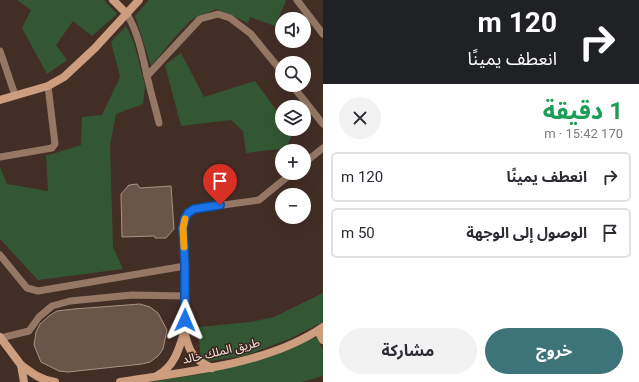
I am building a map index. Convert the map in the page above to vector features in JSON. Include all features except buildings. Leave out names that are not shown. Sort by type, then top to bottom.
[{"type":"street","points":[[113,0],[127,14],[134,26],[143,53],[147,76],[159,123]]},
{"type":"street","points":[[0,100],[48,86],[64,77],[95,48],[139,0]]},
{"type":"street","points":[[297,0],[323,34]]},
{"type":"street","points":[[147,76],[200,19],[218,14],[230,18],[251,34],[275,63]]},
{"type":"street","points":[[0,51],[15,95]]},
{"type":"street","points":[[0,157],[52,148],[55,144],[48,86]]},
{"type":"street","points":[[298,92],[323,124]]},
{"type":"street","points":[[0,94],[15,95]]},
{"type":"street","points":[[311,157],[323,148]]},
{"type":"street","points":[[143,378],[160,375],[167,370],[180,348],[184,333],[185,296],[183,228],[185,218],[188,213],[194,209],[259,200],[283,180]]},
{"type":"street","points":[[0,255],[27,288],[38,291],[185,266]]},
{"type":"street","points":[[55,382],[45,381],[36,377],[21,366],[0,337],[29,331],[39,318],[52,306],[70,301],[132,295],[185,296]]},
{"type":"street","points":[[321,329],[323,340]]},
{"type":"street","name":"طريق الملك خالد","points":[[120,382],[212,368],[282,348],[321,329]]},
{"type":"street","points":[[184,333],[192,355],[203,364],[212,368]]},
{"type":"street","points":[[21,366],[24,382]]},
{"type":"green space","points":[[17,0],[104,0],[117,14],[92,36],[73,21],[56,45],[67,60],[47,74],[22,28],[31,10]]},
{"type":"green space","points":[[149,0],[286,1],[281,12],[275,12],[275,26],[250,17],[248,23],[217,9],[191,20],[151,66],[135,16]]},
{"type":"green space","points":[[126,26],[134,43],[145,86],[143,104],[116,114],[110,145],[113,247],[123,269],[38,280],[0,239],[0,167],[7,184],[48,191],[46,156],[81,145],[82,117],[102,115],[120,77],[111,42]]},
{"type":"green space","points":[[181,53],[204,97],[255,81],[275,108],[275,136],[292,136],[288,144],[275,144],[275,149],[246,153],[243,131],[231,120],[181,126],[165,65]]},
{"type":"green space","points":[[323,293],[323,322],[289,339],[244,356],[201,362],[198,327],[251,322],[274,317]]},
{"type":"green space","points":[[317,337],[323,350],[323,376],[302,382],[147,382],[196,375],[256,359]]},
{"type":"slow traffic","points":[[184,247],[183,228],[185,219]]},
{"type":"route","points":[[185,320],[183,228],[185,218],[188,213],[194,209],[220,205]]}]
